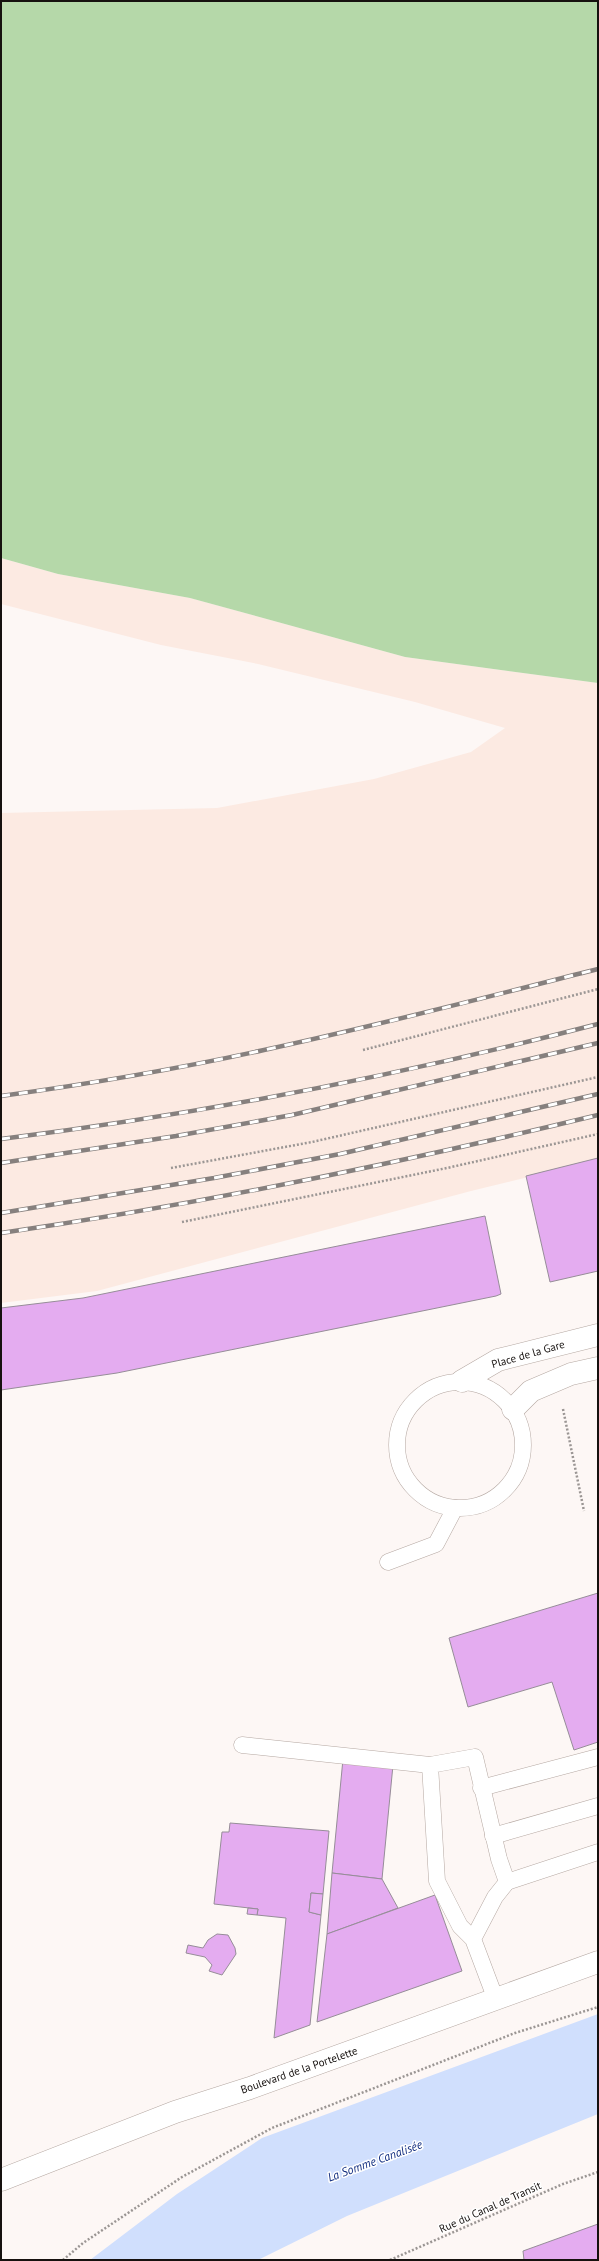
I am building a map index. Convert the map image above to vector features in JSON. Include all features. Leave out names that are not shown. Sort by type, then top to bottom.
[{"type":"main road","name":"Place de la Gare","points":[[462,1381],[498,1360],[598,1335]]},
{"type":"main road","points":[[513,1409],[531,1391],[558,1381],[570,1374],[598,1368]]},
{"type":"main road","name":"Boulevard de la Portelette","points":[[1,2180],[175,2112],[496,2000],[598,1962]]},
{"type":"lane","points":[[462,1381],[482,1385],[499,1394],[513,1409],[523,1434],[524,1447],[515,1476],[506,1488],[492,1500],[474,1507],[455,1508],[437,1504],[420,1495],[404,1474],[396,1449],[400,1422],[416,1398],[430,1389],[445,1383],[462,1381]]},
{"type":"lane","points":[[388,1562],[436,1544],[455,1508]]},
{"type":"lane","points":[[242,1746],[430,1764],[475,1757],[493,1836],[507,1882]]},
{"type":"lane","points":[[481,1788],[598,1757]]},
{"type":"lane","points":[[430,1764],[437,1881],[460,1926],[473,1939],[496,2000]]},
{"type":"lane","points":[[493,1836],[598,1806]]},
{"type":"lane","points":[[473,1939],[495,1897],[507,1882],[598,1852]]},
{"type":"path","points":[[363,1050],[598,989]]},
{"type":"path","points":[[171,1168],[312,1142],[598,1077]]},
{"type":"path","points":[[182,1222],[447,1168],[598,1134]]},
{"type":"path","points":[[558,1381],[568,1441],[578,1474],[584,1510]]},
{"type":"path","points":[[64,2260],[83,2243],[182,2176],[272,2128],[515,2033],[598,2007]]},
{"type":"path","name":"Rue du Canal de Transit","points":[[390,2260],[563,2184],[598,2172]]},
{"type":"shaded area","points":[[1,558],[58,574],[190,598],[405,657],[598,683],[598,1160],[471,1191],[97,1291],[1,1303],[1,813],[217,808],[374,779],[471,752],[505,728],[415,702],[258,664],[161,645],[1,604]]},
{"type":"green space","points":[[1,1],[598,1],[598,683],[405,657],[190,598],[58,574],[1,558]]},
{"type":"water","name":"La Somme Canalisée","points":[[598,2014],[598,2114],[347,2216],[258,2260],[90,2260],[177,2194],[262,2138]]},
{"type":"building","points":[[598,1158],[598,1271],[550,1282],[526,1176]]},
{"type":"building","points":[[485,1216],[501,1294],[496,1296],[117,1373],[1,1390],[1,1308],[83,1298]]},
{"type":"building","points":[[598,1593],[598,1742],[574,1750],[552,1682],[468,1707],[449,1638]]},
{"type":"building","points":[[343,1759],[393,1765],[382,1879],[332,1873]]},
{"type":"building","points":[[230,1823],[329,1831],[323,1894],[311,1893],[309,1912],[321,1915],[310,2025],[274,2038],[286,1918],[257,1915],[258,1909],[214,1904],[222,1832],[229,1832]]},
{"type":"building","points":[[332,1873],[382,1879],[398,1908],[327,1934]]},
{"type":"building","points":[[311,1893],[323,1894],[321,1915],[309,1912]]},
{"type":"building","points":[[435,1895],[462,1971],[317,2022],[327,1934]]},
{"type":"building","points":[[248,1908],[258,1909],[257,1915],[247,1914]]},
{"type":"building","points":[[217,1934],[228,1935],[235,1948],[236,1954],[222,1975],[209,1971],[212,1965],[205,1957],[186,1953],[188,1945],[203,1948],[208,1940]]},
{"type":"building","points":[[598,2224],[598,2260],[524,2260],[523,2251]]},
{"type":"railway","points":[[1,1096],[133,1076],[199,1064],[306,1041],[598,969]]},
{"type":"railway","points":[[1,1139],[152,1118],[301,1091],[450,1060],[598,1024]]},
{"type":"railway","points":[[1,1163],[176,1136],[292,1115],[598,1043]]},
{"type":"railway","points":[[1,1213],[214,1178],[340,1154],[598,1094]]},
{"type":"railway","points":[[1,1233],[76,1222],[226,1196],[449,1150],[598,1115]]}]
